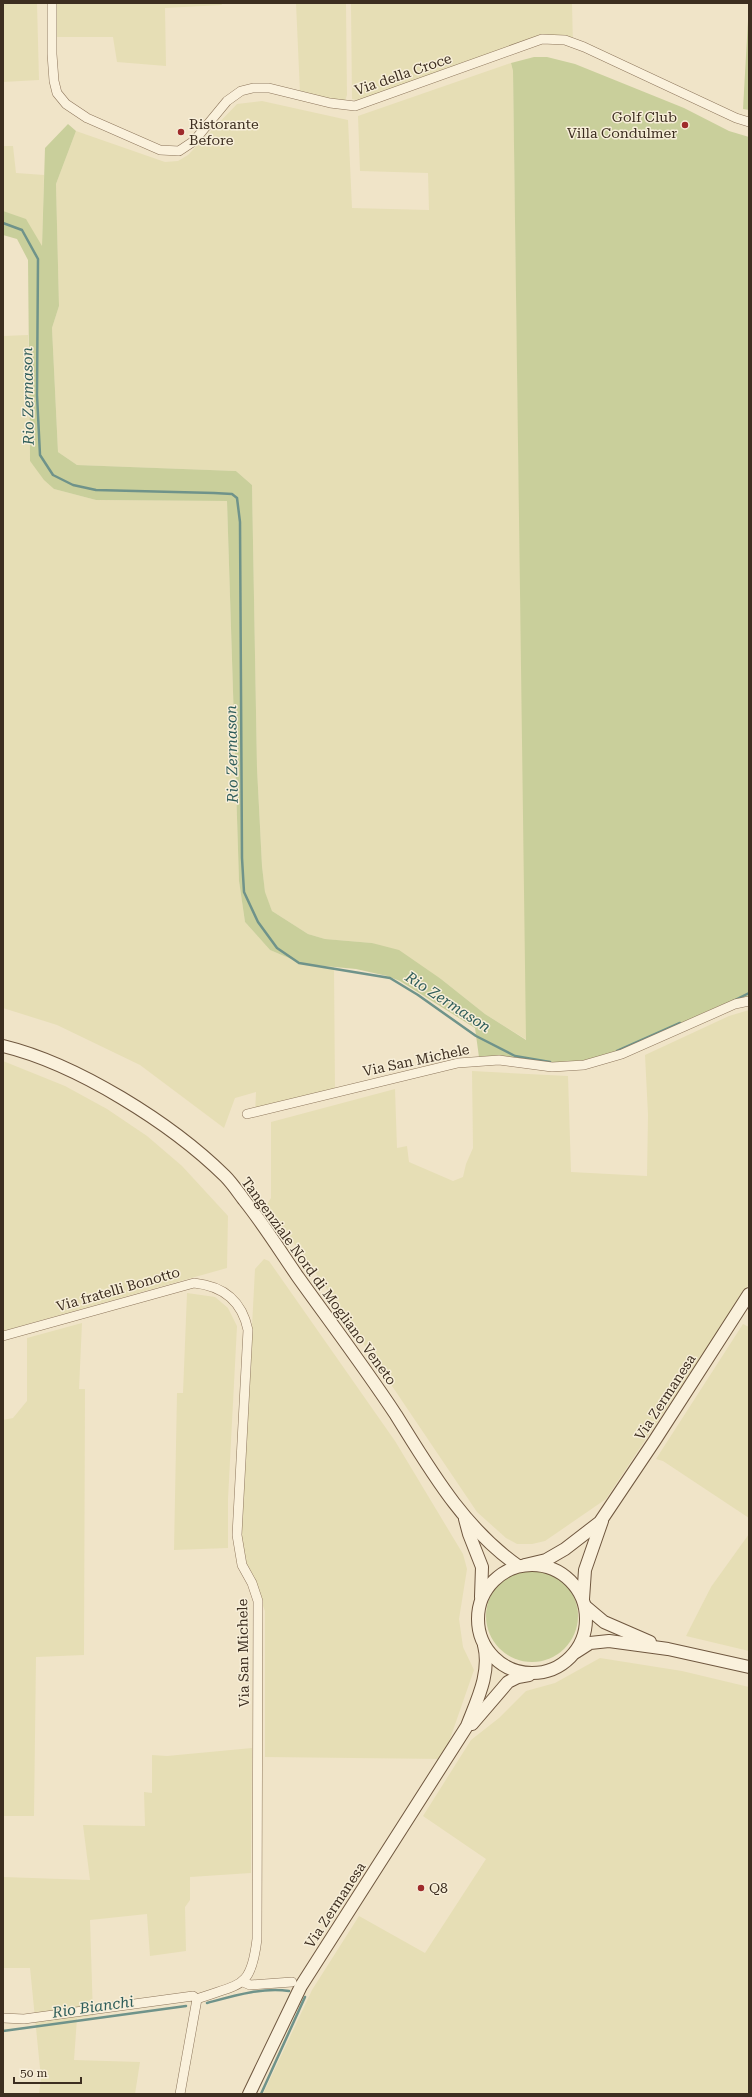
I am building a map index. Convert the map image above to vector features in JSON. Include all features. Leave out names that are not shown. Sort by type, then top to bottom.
[{"type":"main road","name":"Tangenziale Nord di Mogliano Veneto","points":[[3,1046],[23,1051],[67,1069],[142,1112],[173,1132],[226,1177],[267,1229],[311,1295],[365,1369],[426,1465],[466,1519],[521,1566]]},
{"type":"main road","name":"Via Zermanesa","points":[[459,1741],[508,1682],[518,1677],[551,1670],[564,1663],[575,1652],[584,1633],[587,1622],[584,1602],[585,1570],[598,1530],[606,1515],[749,1294]]},
{"type":"main road","name":"Via Zermanesa","points":[[536,1674],[520,1672],[505,1667],[493,1657],[484,1645],[478,1630],[477,1614],[481,1599],[487,1588],[496,1578],[506,1571],[546,1560],[566,1549],[600,1522],[606,1515]]},
{"type":"main road","name":"Tangenziale Nord di Mogliano Veneto","points":[[466,1519],[469,1534],[482,1567],[481,1599]]},
{"type":"main road","points":[[521,1566],[543,1566],[559,1572],[573,1583],[584,1602],[604,1622],[668,1649]]},
{"type":"main road","points":[[575,1652],[587,1645],[600,1642],[668,1649],[749,1667]]},
{"type":"main road","name":"Via Zermanesa","points":[[250,2094],[301,1986],[459,1741],[467,1726],[482,1687],[486,1664],[484,1645]]},
{"type":"street","name":"Via della Croce","points":[[52,3],[52,54],[54,80],[57,93],[66,104],[87,118],[160,150],[179,151],[194,141],[227,101],[241,91],[253,88],[269,88],[330,103],[354,106],[542,39],[565,40],[584,47],[736,118],[749,122]]},
{"type":"street","name":"Via San Michele","points":[[247,1114],[458,1063],[499,1060],[552,1067],[584,1065],[622,1054],[735,1004],[749,1001]]},
{"type":"street","name":"Via fratelli Bonotto","points":[[3,1336],[194,1283],[218,1288],[237,1303]]},
{"type":"street","name":"Via San Michele","points":[[237,1303],[246,1319],[248,1330],[237,1541],[242,1565],[252,1583],[258,1601],[257,1939],[254,1964],[250,1974],[243,1982]]},
{"type":"street","points":[[197,1999],[243,1982],[250,1985],[292,1982]]},
{"type":"street","points":[[3,2018],[24,2019],[193,1996],[197,1999]]},
{"type":"street","points":[[180,2094],[197,1999]]},
{"type":"shaded area","points":[[3,3],[37,3],[39,80],[3,82]]},
{"type":"shaded area","points":[[53,3],[221,3],[222,5],[165,8],[166,66],[117,62],[113,37],[53,37]]},
{"type":"shaded area","points":[[296,3],[346,3],[347,95],[345,101],[300,93]]},
{"type":"shaded area","points":[[351,3],[572,3],[573,47],[548,41],[360,101],[352,99]]},
{"type":"shaded area","points":[[511,63],[513,71],[527,1040],[485,1014],[441,979],[372,943],[325,939],[308,934],[272,911],[265,893],[262,866],[257,768],[252,485],[236,471],[77,465],[58,452],[52,328],[59,306],[56,184],[76,131],[165,162],[178,161],[188,155],[237,104],[262,101],[348,120],[352,208],[429,210],[428,173],[360,171],[358,116]]},
{"type":"shaded area","points":[[3,146],[13,146],[16,173],[44,175],[42,247],[3,211]]},
{"type":"shaded area","points":[[28,335],[30,461],[54,489],[96,500],[227,501],[239,881],[245,922],[270,950],[303,964],[334,967],[335,1091],[255,1115],[256,1092],[235,1098],[224,1128],[140,1065],[57,1025],[3,1008],[3,336]]},
{"type":"shaded area","points":[[749,1010],[749,1284],[606,1499],[545,1541],[532,1544],[517,1544],[506,1538],[477,1512],[303,1254],[264,1209],[271,1198],[271,1122],[395,1089],[397,1148],[407,1146],[409,1162],[453,1181],[463,1177],[466,1164],[473,1148],[472,1071],[568,1076],[571,1172],[647,1176],[648,1115],[645,1055],[729,1016]]},
{"type":"shaded area","points":[[3,1061],[65,1086],[107,1109],[147,1136],[182,1166],[228,1216],[227,1268],[3,1331]]},
{"type":"shaded area","points":[[264,1259],[269,1261],[395,1441],[463,1554],[467,1569],[459,1619],[463,1647],[474,1670],[443,1759],[265,1757],[265,1611],[242,1550],[241,1538],[255,1269]]},
{"type":"shaded area","points":[[187,1293],[215,1297],[228,1308],[237,1326],[228,1499],[228,1548],[174,1550],[177,1393],[183,1393]]},
{"type":"shaded area","points":[[82,1323],[79,1389],[85,1389],[84,1655],[36,1657],[34,1816],[3,1816],[3,1420],[13,1418],[27,1401],[27,1338]]},
{"type":"shaded area","points":[[743,1324],[749,1327],[749,1518],[663,1461],[656,1459]]},
{"type":"shaded area","points":[[749,1534],[749,1651],[686,1636],[711,1587]]},
{"type":"shaded area","points":[[600,1658],[682,1671],[749,1687],[749,2094],[263,2094],[312,1990],[359,1916],[425,1953],[486,1859],[423,1816],[471,1740],[499,1718],[526,1691],[555,1683]]},
{"type":"shaded area","points":[[252,1748],[251,1873],[190,1877],[190,1900],[185,1907],[186,1951],[150,1956],[147,1914],[90,1920],[93,2016],[77,2018],[74,2060],[140,2062],[135,2094],[39,2094],[41,2078],[30,1968],[3,1968],[3,1877],[90,1880],[83,1825],[145,1826],[144,1792],[152,1793],[152,1755],[167,1756]]},
{"type":"green space","points":[[749,3],[749,110],[743,109]]},
{"type":"green space","name":"Golf Club Villa Condulmer","points":[[534,57],[547,57],[575,64],[684,108],[729,131],[749,137],[749,996],[732,1001],[698,1015],[649,1040],[615,1054],[598,1059],[564,1063],[530,1062],[479,1057],[475,1028],[400,981],[387,976],[356,969],[303,964],[270,950],[245,922],[239,881],[227,501],[96,500],[54,489],[44,480],[30,461],[28,260],[17,239],[3,235],[3,211],[26,219],[42,246],[45,148],[68,124],[76,131],[56,184],[59,306],[52,328],[58,452],[77,465],[236,471],[252,485],[257,768],[262,866],[265,892],[272,911],[308,934],[325,939],[372,943],[399,950],[441,979],[485,1014],[526,1040],[513,71],[511,63]]},
{"type":"green space","points":[[523,1570],[541,1570],[558,1577],[571,1590],[578,1607],[578,1625],[571,1642],[558,1655],[541,1662],[523,1662],[506,1655],[493,1642],[486,1625],[486,1607],[493,1590],[506,1577]]},
{"type":"waterway","name":"Rio Zermason","points":[[3,223],[22,230],[38,259],[37,395],[40,455],[53,475],[73,485],[96,490],[232,494],[237,498],[240,522],[242,858],[244,892],[258,922],[277,948],[299,963],[390,978],[418,995],[476,1036],[515,1056],[550,1062]]},
{"type":"waterway","name":"Rio Zermason","points":[[733,1001],[749,993]]},
{"type":"waterway","name":"Rio Zermason","points":[[617,1051],[680,1023]]},
{"type":"waterway","name":"Rio Bianchi","points":[[207,2003],[258,1991],[289,1991]]},
{"type":"waterway","name":"Rio Bianchi","points":[[261,2094],[305,1997]]},
{"type":"waterway","name":"Rio Bianchi","points":[[3,2031],[186,2006]]},
{"type":"place","name":"Golf Club Villa Condulmer","points":[[685,125]]},
{"type":"place","name":"Ristorante Before","points":[[181,132]]},
{"type":"place","name":"Q8","points":[[421,1888]]}]
